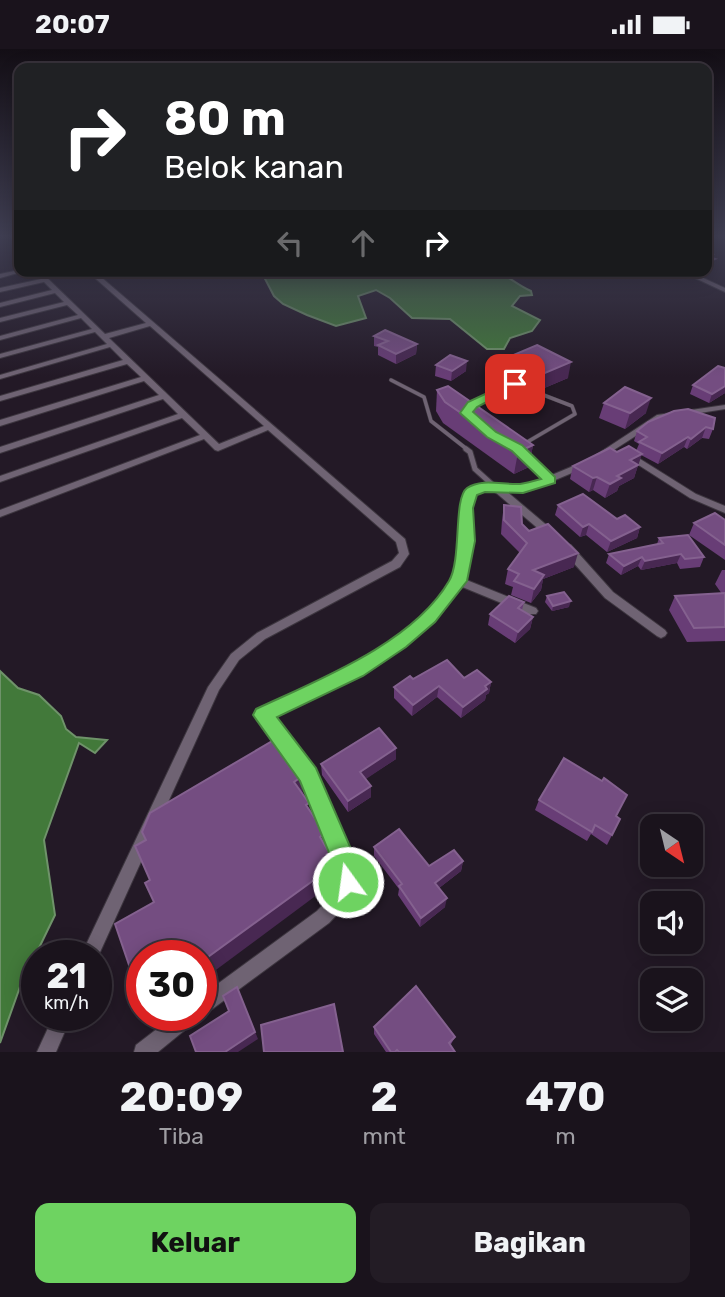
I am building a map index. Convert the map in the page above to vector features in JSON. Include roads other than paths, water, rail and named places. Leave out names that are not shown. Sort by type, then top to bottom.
[{"type":"street","points":[[0,290],[27,284]]},
{"type":"street","points":[[48,284],[218,448],[270,427]]},
{"type":"street","points":[[97,940],[214,687],[235,657],[261,636],[396,564],[404,554],[401,541],[105,284]]},
{"type":"street","points":[[0,305],[56,291]]},
{"type":"street","points":[[0,320],[68,303]]},
{"type":"street","points":[[0,338],[82,316]]},
{"type":"street","points":[[103,337],[151,324]]},
{"type":"street","points":[[0,356],[96,330]]},
{"type":"street","points":[[0,377],[111,345]]},
{"type":"street","points":[[0,399],[128,361]]},
{"type":"street","points":[[0,423],[145,378]]},
{"type":"street","points":[[0,450],[164,396]]},
{"type":"street","points":[[217,995],[323,917],[341,899],[348,882],[346,865],[308,775],[263,715],[342,678],[384,653],[429,617],[458,581],[467,541],[468,497],[475,490],[495,487],[523,488],[550,480],[576,469],[660,417],[724,409]]},
{"type":"street","points":[[0,479],[183,415]]},
{"type":"street","points":[[0,514],[205,436]]},
{"type":"street","points":[[615,446],[693,496],[725,510]]},
{"type":"street","points":[[495,487],[571,552],[609,595],[661,633]]},
{"type":"street","points":[[458,581],[532,611]]},
{"type":"street","points":[[46,1052],[56,1031]]},
{"type":"street","points":[[143,1052],[170,1031]]},
{"type":"lane","points":[[391,380],[425,397],[431,421],[470,452],[475,469],[495,487]]},
{"type":"lane","points":[[517,448],[573,416],[575,409],[528,387],[515,384],[469,407],[466,413],[475,422],[517,448],[550,480]]}]
